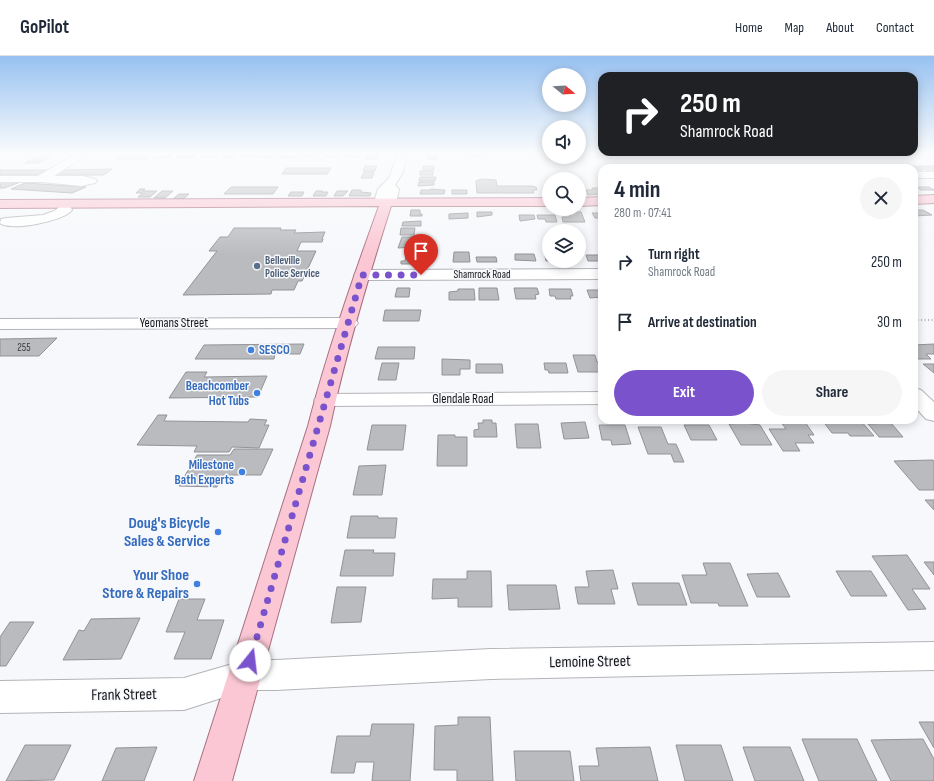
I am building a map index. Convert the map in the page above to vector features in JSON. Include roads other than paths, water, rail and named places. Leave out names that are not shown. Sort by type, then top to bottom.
[{"type":"main road","points":[[0,199],[59,200],[70,204]]},
{"type":"main road","points":[[918,200],[934,200]]},
{"type":"main road","points":[[0,204],[542,202]]},
{"type":"main road","points":[[586,202],[598,202]]},
{"type":"main road","points":[[296,203],[351,210],[364,215],[374,222],[376,230]]},
{"type":"main road","points":[[213,781],[246,675],[362,275],[386,203]]},
{"type":"street","points":[[386,203],[391,199],[393,189],[391,187]]},
{"type":"street","points":[[6,222],[42,219],[56,216],[66,210],[70,204]]},
{"type":"street","name":"Shamrock Road","points":[[362,275],[598,274]]},
{"type":"street","name":"Yeomans Street","points":[[0,324],[348,323]]},
{"type":"street","points":[[920,396],[934,414]]},
{"type":"street","name":"Glendale Road","points":[[325,400],[598,398]]},
{"type":"street","name":"Lemoine Street","points":[[246,675],[491,664],[934,656]]},
{"type":"street","name":"Frank Street","points":[[0,697],[184,694],[246,675]]},
{"type":"place","name":"Belleville Police Service","points":[[257,266]]},
{"type":"place","name":"SESCO","points":[[251,350]]},
{"type":"place","name":"Beachcomber Hot Tubs","points":[[257,393]]},
{"type":"place","name":"Milestone Bath Experts","points":[[242,472]]},
{"type":"place","name":"Doug's Bicycle Sales & Service","points":[[218,532]]},
{"type":"place","name":"Your Shoe Store & Repairs","points":[[197,584]]}]
